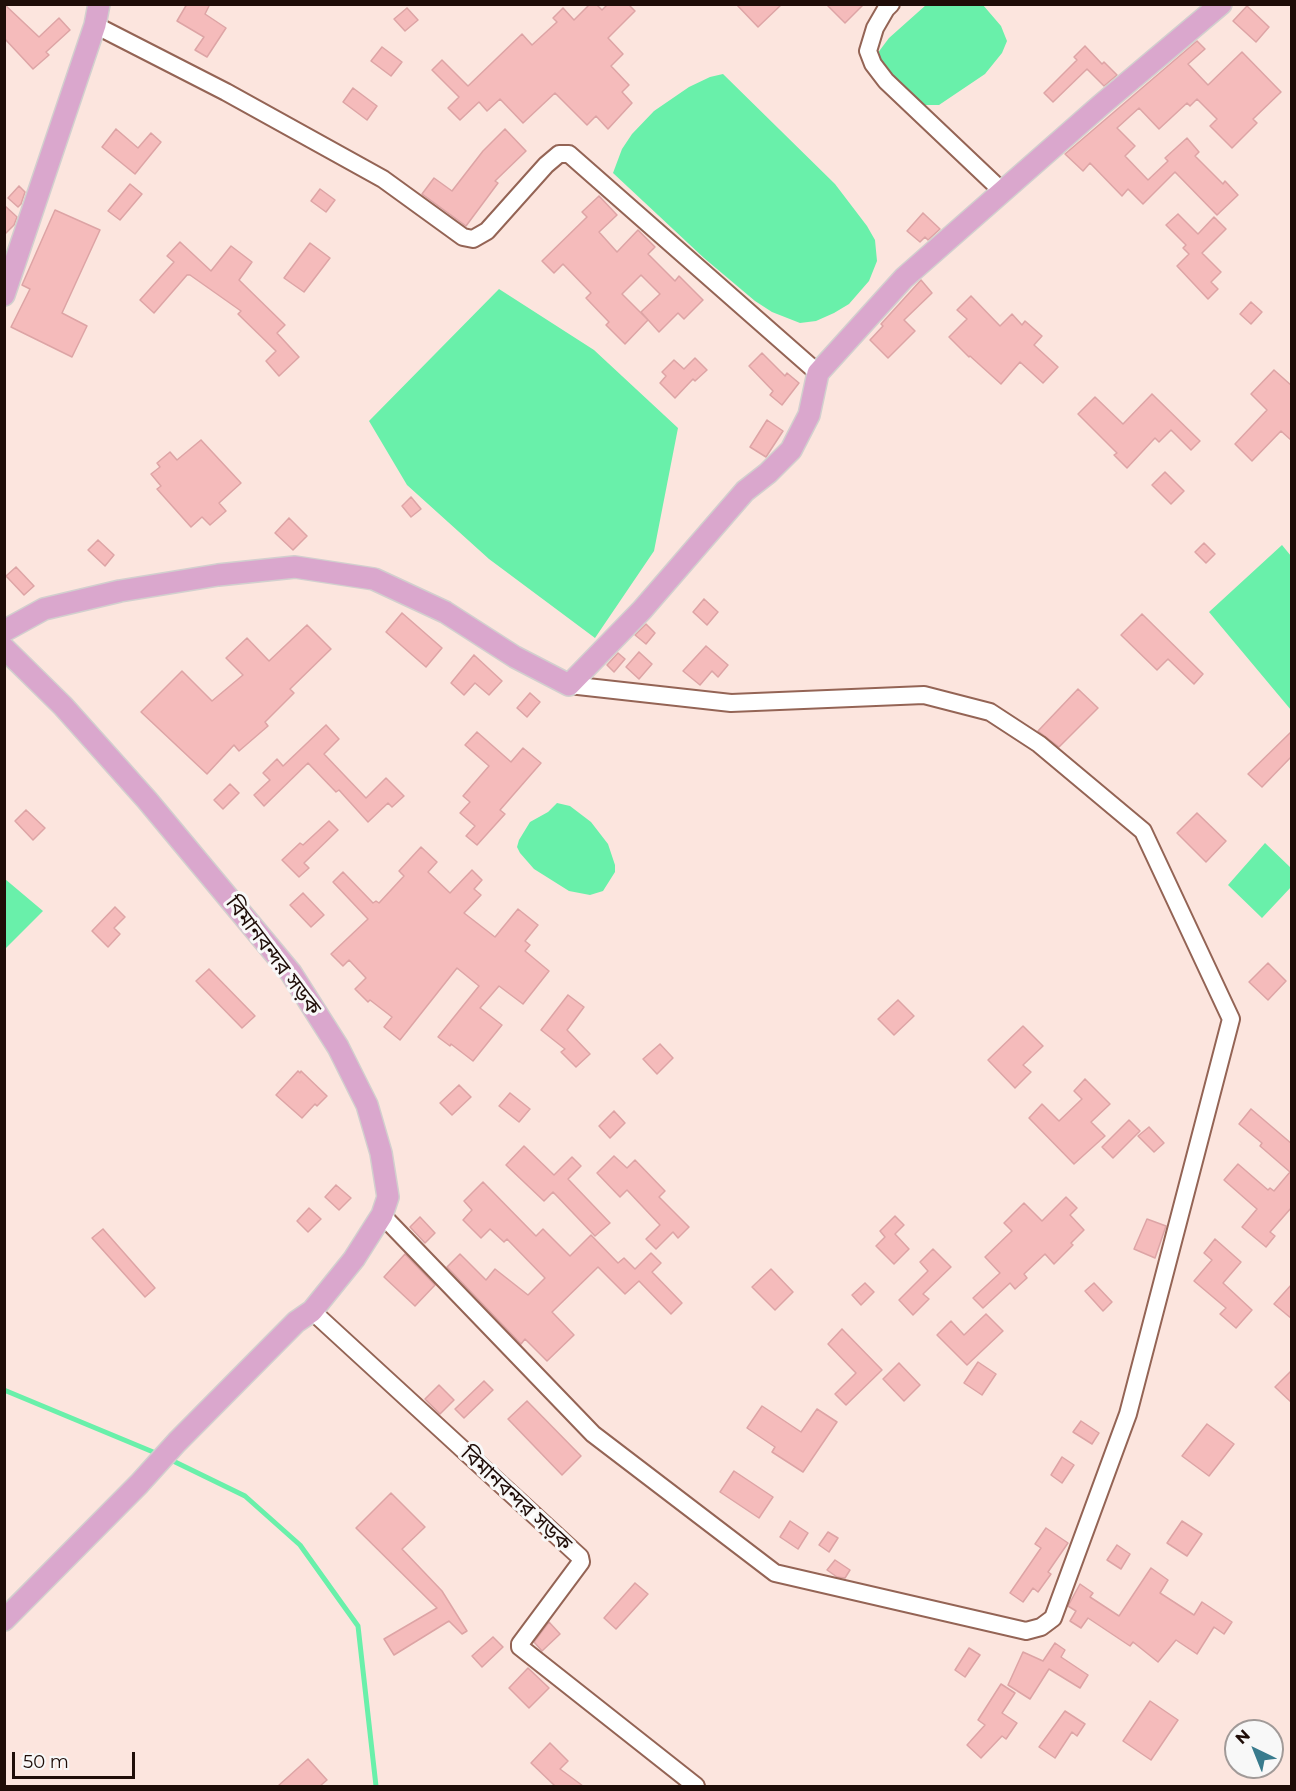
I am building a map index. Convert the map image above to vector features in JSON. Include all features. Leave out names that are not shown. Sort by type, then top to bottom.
[{"type":"main road","points":[[4,631],[44,609],[120,591],[218,575],[295,567],[374,579],[445,612],[515,657],[569,685],[642,610],[745,491],[768,473],[791,450],[809,415],[818,373],[904,278],[1101,105],[1221,4]]},
{"type":"main road","points":[[4,295],[97,15]]},
{"type":"main road","name":"বিমানবন্দর সড়ক","points":[[4,648],[63,706],[147,800],[291,973],[338,1047],[367,1105],[381,1153],[388,1197],[382,1215],[354,1259],[312,1311],[296,1322],[4,1620]]},
{"type":"street","points":[[891,4],[875,28],[868,51],[873,64],[886,81],[1003,192]]},
{"type":"street","points":[[97,15],[226,92],[383,179],[463,237],[473,239],[487,231],[546,165],[559,154],[569,154],[818,373]]},
{"type":"street","points":[[382,1215],[593,1434],[775,1573],[1026,1630],[1041,1627],[1053,1618],[1128,1414],[1231,1019],[1143,831],[1039,744],[990,712],[924,695],[731,703],[569,685]]},
{"type":"street","name":"বিমানবন্দর সড়ক","points":[[312,1311],[580,1557],[581,1562],[520,1647],[696,1786]]},
{"type":"shaded area","points":[[926,5],[983,5],[1001,26],[1007,41],[1002,53],[985,74],[939,105],[924,105],[911,99],[887,77],[877,54],[889,38]]},
{"type":"shaded area","points":[[723,74],[835,184],[875,240],[877,261],[869,281],[849,304],[816,321],[800,323],[772,312],[755,301],[704,258],[613,173],[622,149],[632,134],[654,111],[689,87],[710,77]]},
{"type":"shaded area","points":[[499,289],[594,350],[678,428],[654,551],[595,638],[489,559],[407,485],[369,421]]},
{"type":"shaded area","points":[[1282,545],[1291,556],[1291,710],[1209,612]]},
{"type":"shaded area","points":[[557,803],[570,806],[591,822],[608,844],[615,872],[603,891],[590,895],[569,891],[534,869],[520,853],[517,847],[519,840],[530,822],[548,812]]},
{"type":"shaded area","points":[[1265,843],[1291,868],[1292,886],[1262,918],[1228,885]]},
{"type":"shaded area","points":[[5,879],[43,911],[5,949]]},
{"type":"building","points":[[4,4],[39,37],[59,18],[70,30],[46,52],[49,55],[33,69],[4,38]]},
{"type":"building","points":[[187,4],[210,4],[205,14],[226,28],[207,57],[195,50],[204,37],[177,21]]},
{"type":"building","points":[[590,4],[596,4],[602,10],[608,4],[628,4],[635,11],[608,38],[623,54],[611,66],[629,85],[622,92],[632,103],[608,129],[596,116],[587,125],[555,93],[523,123],[500,99],[487,111],[479,102],[460,120],[448,108],[459,97],[432,70],[442,60],[468,86],[522,34],[532,45],[557,22],[553,18],[563,8],[574,20]]},
{"type":"building","points":[[736,4],[782,4],[758,27]]},
{"type":"building","points":[[826,4],[864,4],[845,23]]},
{"type":"building","points":[[1247,6],[1269,27],[1256,42],[1233,21]]},
{"type":"building","points":[[407,8],[418,20],[405,31],[394,19]]},
{"type":"building","points":[[1197,41],[1205,49],[1188,64],[1208,85],[1242,52],[1281,92],[1253,119],[1257,123],[1232,148],[1210,126],[1217,119],[1197,99],[1190,106],[1187,103],[1159,129],[1139,108],[1117,128],[1135,146],[1125,156],[1148,180],[1168,161],[1165,158],[1187,138],[1199,152],[1195,156],[1223,184],[1225,181],[1238,195],[1217,215],[1175,172],[1143,204],[1128,189],[1122,196],[1090,163],[1083,171],[1065,154]]},
{"type":"building","points":[[1085,46],[1102,64],[1104,62],[1117,75],[1104,86],[1087,69],[1053,102],[1044,93],[1077,60],[1074,57]]},
{"type":"building","points":[[382,47],[402,62],[391,76],[371,61]]},
{"type":"building","points":[[353,88],[377,106],[367,120],[343,102]]},
{"type":"building","points":[[116,129],[138,148],[151,133],[161,142],[135,174],[102,147]]},
{"type":"building","points":[[505,129],[526,151],[495,181],[498,183],[466,226],[422,194],[434,178],[452,191],[483,151]]},
{"type":"building","points":[[130,184],[142,194],[120,220],[108,211]]},
{"type":"building","points":[[19,186],[25,192],[18,207],[8,198]]},
{"type":"building","points":[[320,189],[335,200],[326,212],[311,201]]},
{"type":"building","points":[[599,196],[617,215],[599,232],[617,252],[638,230],[655,247],[648,254],[675,281],[679,276],[703,300],[684,319],[678,313],[659,332],[641,312],[660,294],[641,275],[622,294],[648,320],[625,344],[606,325],[609,322],[586,298],[591,293],[563,264],[554,273],[542,261],[587,217],[582,212]]},
{"type":"building","points":[[4,205],[17,217],[14,225],[4,235]]},
{"type":"building","points":[[55,210],[100,230],[62,313],[87,326],[72,357],[11,327],[30,289],[22,285]]},
{"type":"building","points":[[923,213],[940,229],[928,240],[925,237],[920,242],[907,231]]},
{"type":"building","points":[[1178,214],[1198,234],[1214,217],[1226,229],[1202,253],[1221,272],[1211,282],[1218,289],[1208,299],[1177,266],[1189,254],[1183,248],[1186,245],[1166,225]]},
{"type":"building","points":[[180,242],[211,271],[231,246],[252,262],[239,280],[285,325],[277,333],[299,357],[279,376],[266,361],[276,351],[238,314],[241,311],[190,275],[187,275],[154,313],[140,300],[174,262],[167,256]]},
{"type":"building","points":[[310,243],[330,258],[304,292],[284,278]]},
{"type":"building","points":[[921,280],[932,293],[904,320],[915,331],[888,358],[870,340],[883,326],[881,324]]},
{"type":"building","points":[[971,296],[1000,326],[1012,314],[1022,325],[1025,321],[1042,336],[1034,345],[1058,367],[1043,383],[1020,362],[1001,384],[949,337],[967,319],[957,310]]},
{"type":"building","points":[[1251,302],[1262,312],[1251,324],[1240,314]]},
{"type":"building","points":[[762,353],[785,376],[787,373],[799,383],[782,405],[770,395],[773,391],[749,366]]},
{"type":"building","points":[[695,358],[707,370],[695,381],[693,379],[675,398],[660,383],[666,376],[662,372],[674,360],[684,369]]},
{"type":"building","points":[[1274,370],[1292,386],[1292,441],[1281,431],[1252,461],[1235,444],[1267,410],[1251,394]]},
{"type":"building","points":[[1152,394],[1200,441],[1191,450],[1171,430],[1159,442],[1155,438],[1127,468],[1114,455],[1117,453],[1078,414],[1095,397],[1123,424]]},
{"type":"building","points":[[767,420],[783,431],[766,457],[750,447]]},
{"type":"building","points":[[201,440],[241,483],[219,503],[226,511],[210,525],[202,517],[191,527],[157,489],[161,486],[151,474],[160,467],[157,463],[170,452],[177,460]]},
{"type":"building","points":[[1165,472],[1184,491],[1171,504],[1152,485]]},
{"type":"building","points":[[411,497],[421,509],[411,517],[402,506]]},
{"type":"building","points":[[289,518],[307,536],[293,550],[275,533]]},
{"type":"building","points":[[98,540],[114,555],[105,566],[88,550]]},
{"type":"building","points":[[1204,543],[1215,554],[1206,563],[1195,552]]},
{"type":"building","points":[[16,567],[34,586],[24,595],[6,576]]},
{"type":"building","points":[[704,599],[718,612],[707,625],[693,612]]},
{"type":"building","points":[[402,613],[442,648],[426,667],[386,632]]},
{"type":"building","points":[[1142,614],[1203,674],[1194,684],[1168,659],[1157,670],[1121,635]]},
{"type":"building","points":[[646,624],[655,633],[646,644],[635,635]]},
{"type":"building","points":[[307,625],[331,649],[290,689],[294,693],[265,722],[268,726],[239,751],[234,745],[207,774],[141,712],[182,671],[212,701],[243,675],[226,658],[247,638],[269,661]]},
{"type":"building","points":[[706,646],[728,665],[718,677],[712,671],[700,685],[683,671]]},
{"type":"building","points":[[639,652],[652,664],[639,679],[626,667]]},
{"type":"building","points":[[618,653],[625,659],[614,672],[607,665]]},
{"type":"building","points":[[474,655],[502,681],[489,695],[475,683],[464,695],[451,683]]},
{"type":"building","points":[[1078,689],[1098,708],[1059,747],[1038,731]]},
{"type":"building","points":[[530,693],[540,702],[527,717],[517,708]]},
{"type":"building","points":[[326,725],[339,739],[324,754],[366,798],[386,778],[404,796],[392,807],[388,803],[368,822],[339,790],[336,792],[308,763],[264,806],[254,795],[270,780],[263,773],[277,759],[283,766]]},
{"type":"building","points":[[1292,731],[1292,756],[1262,787],[1248,774]]},
{"type":"building","points":[[477,732],[511,762],[523,748],[541,763],[500,810],[505,814],[477,845],[466,836],[475,826],[460,813],[470,802],[463,796],[489,766],[465,745]]},
{"type":"building","points":[[230,784],[239,793],[223,809],[214,800]]},
{"type":"building","points":[[26,810],[45,828],[33,840],[15,821]]},
{"type":"building","points":[[1197,813],[1226,841],[1206,862],[1177,833]]},
{"type":"building","points":[[329,821],[338,830],[304,863],[309,868],[299,877],[282,860],[300,843],[303,845]]},
{"type":"building","points":[[421,847],[437,862],[428,872],[450,893],[472,870],[482,880],[474,889],[481,895],[464,913],[495,937],[518,909],[538,925],[525,941],[530,945],[525,951],[549,971],[523,1004],[499,986],[480,1008],[502,1025],[473,1061],[438,1037],[479,986],[457,968],[400,1040],[384,1027],[392,1017],[370,1000],[368,1002],[355,989],[366,978],[349,960],[343,966],[331,954],[368,919],[333,882],[343,872],[373,903],[376,901],[379,903],[404,876],[399,871]]},
{"type":"building","points":[[303,893],[324,915],[311,927],[290,905]]},
{"type":"building","points":[[115,907],[125,917],[114,928],[120,934],[108,947],[92,931]]},
{"type":"building","points":[[1268,963],[1286,981],[1268,1000],[1249,982]]},
{"type":"building","points":[[209,969],[255,1016],[242,1028],[196,981]]},
{"type":"building","points":[[568,995],[584,1007],[567,1030],[590,1054],[576,1067],[561,1052],[565,1049],[541,1030]]},
{"type":"building","points":[[898,1000],[914,1016],[894,1035],[878,1019]]},
{"type":"building","points":[[1023,1026],[1043,1046],[1023,1065],[1031,1072],[1015,1088],[988,1060]]},
{"type":"building","points":[[660,1044],[673,1058],[657,1074],[643,1059]]},
{"type":"building","points":[[298,1071],[300,1073],[301,1071],[327,1096],[317,1106],[315,1104],[302,1118],[276,1095]]},
{"type":"building","points":[[1085,1079],[1110,1104],[1091,1122],[1105,1136],[1074,1164],[1029,1118],[1042,1104],[1059,1121],[1082,1099],[1074,1091]]},
{"type":"building","points":[[459,1085],[471,1097],[452,1115],[440,1103]]},
{"type":"building","points":[[510,1093],[530,1109],[519,1122],[499,1106]]},
{"type":"building","points":[[1251,1109],[1292,1144],[1292,1207],[1270,1232],[1275,1236],[1266,1247],[1242,1227],[1257,1209],[1224,1180],[1238,1164],[1268,1190],[1270,1188],[1274,1191],[1290,1172],[1260,1146],[1262,1143],[1239,1124]]},
{"type":"building","points":[[614,1111],[625,1123],[610,1138],[599,1126]]},
{"type":"building","points":[[1129,1120],[1140,1131],[1113,1158],[1102,1147]]},
{"type":"building","points":[[1149,1127],[1164,1143],[1154,1152],[1138,1136]]},
{"type":"building","points":[[524,1146],[554,1175],[572,1157],[581,1166],[568,1179],[610,1223],[595,1236],[553,1192],[544,1201],[506,1165]]},
{"type":"building","points":[[614,1156],[627,1168],[635,1160],[665,1191],[659,1197],[689,1227],[678,1238],[673,1232],[656,1249],[646,1239],[660,1225],[627,1190],[620,1197],[597,1173]]},
{"type":"building","points":[[483,1182],[536,1236],[543,1229],[570,1256],[591,1235],[618,1263],[624,1258],[635,1269],[651,1253],[661,1263],[652,1272],[682,1303],[671,1314],[639,1281],[625,1294],[598,1267],[552,1312],[574,1335],[547,1361],[525,1339],[521,1344],[447,1267],[460,1254],[486,1280],[495,1269],[528,1295],[545,1278],[507,1239],[504,1242],[490,1229],[481,1238],[463,1220],[472,1210],[464,1201]]},
{"type":"building","points":[[336,1185],[351,1198],[339,1210],[325,1197]]},
{"type":"building","points":[[1066,1197],[1077,1208],[1070,1215],[1084,1230],[1071,1243],[1073,1245],[1054,1264],[1045,1254],[1024,1274],[1027,1278],[1015,1289],[1010,1283],[983,1308],[973,1298],[1000,1273],[985,1257],[1012,1231],[1004,1223],[1024,1203],[1042,1221]]},
{"type":"building","points":[[309,1208],[321,1219],[308,1232],[297,1221]]},
{"type":"building","points":[[895,1216],[904,1225],[895,1234],[909,1249],[894,1264],[876,1246],[885,1237],[880,1231]]},
{"type":"building","points":[[420,1217],[435,1233],[425,1243],[410,1227]]},
{"type":"building","points":[[1147,1219],[1166,1226],[1155,1258],[1134,1249]]},
{"type":"building","points":[[103,1229],[155,1288],[145,1297],[92,1238]]},
{"type":"building","points":[[1215,1239],[1241,1262],[1223,1283],[1252,1310],[1236,1328],[1220,1314],[1226,1308],[1194,1281],[1212,1260],[1204,1253]]},
{"type":"building","points":[[933,1249],[951,1267],[923,1294],[929,1299],[913,1315],[899,1300],[928,1271],[920,1262]]},
{"type":"building","points":[[405,1254],[435,1285],[415,1306],[384,1277]]},
{"type":"building","points":[[771,1269],[793,1292],[775,1310],[752,1287]]},
{"type":"building","points":[[865,1283],[874,1292],[861,1305],[852,1295]]},
{"type":"building","points":[[1094,1283],[1112,1302],[1103,1311],[1085,1291]]},
{"type":"building","points":[[1292,1284],[1292,1319],[1274,1304]]},
{"type":"building","points":[[986,1314],[1003,1331],[967,1365],[937,1335],[951,1321],[964,1335]]},
{"type":"building","points":[[842,1329],[882,1370],[846,1405],[835,1394],[856,1373],[828,1344]]},
{"type":"building","points":[[978,1362],[996,1374],[982,1395],[964,1383]]},
{"type":"building","points":[[899,1363],[920,1385],[904,1401],[883,1379]]},
{"type":"building","points":[[1292,1370],[1292,1403],[1275,1387]]},
{"type":"building","points":[[484,1381],[493,1390],[464,1418],[455,1409]]},
{"type":"building","points":[[439,1385],[454,1400],[440,1414],[425,1399]]},
{"type":"building","points":[[527,1401],[581,1456],[562,1475],[508,1419]]},
{"type":"building","points":[[762,1406],[801,1432],[817,1409],[837,1422],[803,1472],[772,1452],[775,1447],[747,1428]]},
{"type":"building","points":[[1081,1421],[1099,1433],[1092,1444],[1073,1432]]},
{"type":"building","points":[[1207,1424],[1234,1444],[1209,1476],[1182,1456]]},
{"type":"building","points":[[1062,1457],[1074,1465],[1062,1483],[1051,1475]]},
{"type":"building","points":[[734,1471],[773,1497],[759,1518],[720,1492]]},
{"type":"building","points":[[391,1493],[425,1527],[402,1549],[442,1591],[467,1631],[462,1634],[449,1621],[394,1655],[384,1639],[437,1608],[356,1528]]},
{"type":"building","points":[[790,1521],[808,1533],[798,1549],[780,1537]]},
{"type":"building","points":[[1182,1521],[1202,1534],[1187,1556],[1167,1543]]},
{"type":"building","points":[[1046,1528],[1068,1543],[1048,1572],[1051,1574],[1038,1592],[1033,1588],[1023,1602],[1010,1593],[1041,1548],[1035,1544]]},
{"type":"building","points":[[828,1532],[838,1538],[829,1552],[819,1545]]},
{"type":"building","points":[[1117,1545],[1130,1554],[1121,1569],[1107,1560]]},
{"type":"building","points":[[835,1560],[850,1570],[845,1578],[837,1577],[827,1570]]},
{"type":"building","points":[[1151,1568],[1168,1580],[1160,1593],[1194,1615],[1202,1602],[1232,1622],[1224,1634],[1214,1627],[1197,1654],[1176,1640],[1158,1662],[1133,1642],[1130,1646],[1088,1618],[1081,1628],[1070,1621],[1076,1611],[1068,1606],[1080,1584],[1093,1593],[1090,1597],[1119,1616]]},
{"type":"building","points":[[635,1583],[648,1594],[616,1629],[604,1618]]},
{"type":"building","points":[[549,1622],[560,1634],[542,1651],[534,1642]]},
{"type":"building","points":[[493,1637],[503,1647],[482,1667],[472,1656]]},
{"type":"building","points":[[1055,1643],[1065,1650],[1061,1657],[1088,1675],[1080,1688],[1049,1669],[1030,1699],[1008,1685],[1023,1652],[1043,1661]]},
{"type":"building","points":[[969,1648],[980,1655],[965,1677],[955,1670]]},
{"type":"building","points":[[528,1668],[549,1688],[529,1708],[509,1688]]},
{"type":"building","points":[[1001,1684],[1015,1693],[1002,1713],[1017,1723],[1006,1739],[1002,1736],[981,1758],[967,1745],[985,1725],[978,1720]]},
{"type":"building","points":[[1150,1701],[1178,1720],[1151,1760],[1123,1741]]},
{"type":"building","points":[[1065,1711],[1085,1724],[1077,1736],[1072,1732],[1055,1758],[1039,1747]]},
{"type":"building","points":[[550,1743],[568,1761],[560,1769],[583,1786],[555,1786],[531,1763]]},
{"type":"building","points":[[308,1759],[327,1780],[320,1786],[278,1786]]},
{"type":"waterway","points":[[4,1390],[158,1454]]},
{"type":"waterway","points":[[169,1459],[245,1496],[300,1545],[358,1626],[376,1786]]}]
